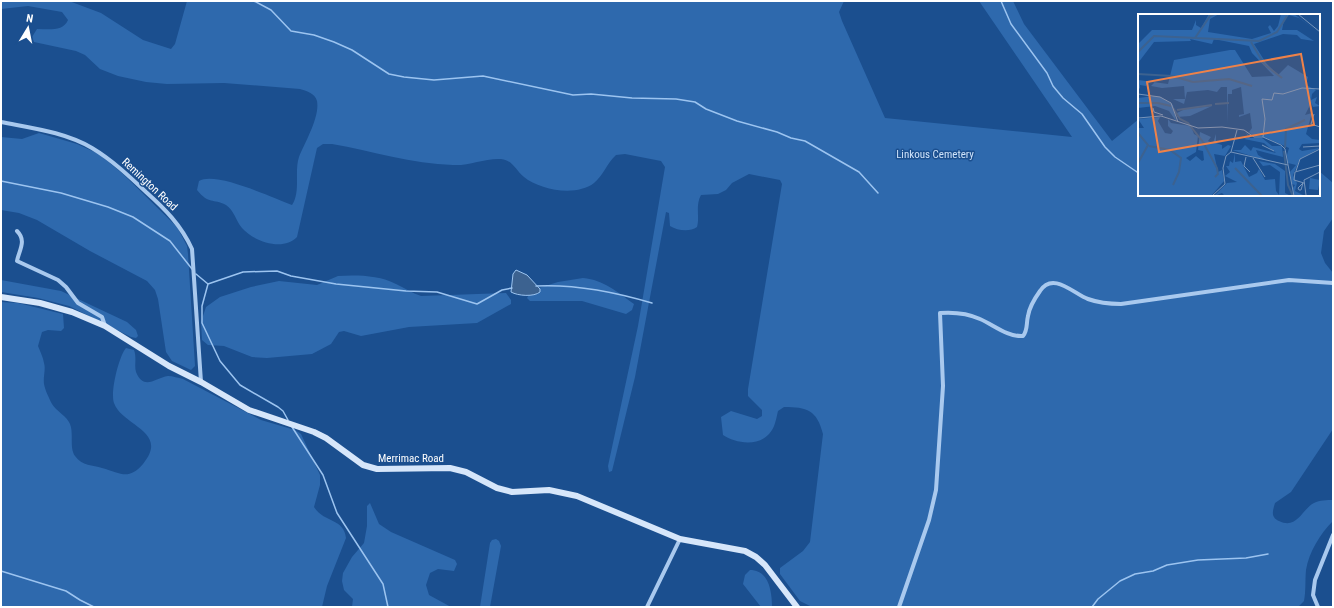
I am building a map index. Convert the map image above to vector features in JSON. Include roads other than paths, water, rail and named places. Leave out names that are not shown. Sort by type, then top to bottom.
[{"type":"street","name":"Remington Road","points":[[1,122],[51,133],[91,147],[114,162],[171,215],[186,236],[192,249],[201,382]]},
{"type":"street","points":[[17,232],[21,235],[23,241],[17,261],[58,280],[66,287],[78,303],[102,317],[105,326]]},
{"type":"street","points":[[899,607],[929,520],[936,490],[942,386],[940,313],[963,313],[979,318],[1013,336],[1023,336],[1027,329],[1028,315],[1039,292],[1049,284],[1062,284],[1096,302],[1121,304],[1289,280],[1333,284]]},
{"type":"street","name":"Merrimac Road","points":[[1,297],[40,303],[72,312],[105,326],[168,366],[201,382],[249,410],[314,432],[326,438],[363,465],[377,468],[450,468],[466,472],[497,488],[512,492],[560,491],[578,496],[680,539],[735,549],[756,557],[765,565],[797,607]]},
{"type":"street","points":[[1318,607],[1313,595],[1315,580],[1333,535]]},
{"type":"street","points":[[647,607],[680,539]]},
{"type":"waterway","points":[[254,1],[271,10],[291,31],[314,35],[334,42],[352,50],[389,74],[434,80],[483,76],[573,95],[591,94],[632,98],[676,99],[695,102],[706,109],[737,121],[805,141],[859,172],[878,193]]},
{"type":"waterway","points":[[1001,1],[1011,24],[1047,73],[1053,86],[1063,98],[1082,114],[1105,147],[1115,157],[1137,172]]},
{"type":"waterway","points":[[1,181],[61,193],[108,207],[133,217],[170,241],[192,269]]},
{"type":"waterway","points":[[196,274],[208,284],[243,272],[277,271],[291,276],[336,284],[406,291],[437,292],[477,304],[502,290],[512,288]]},
{"type":"waterway","points":[[208,284],[202,306],[202,323],[220,361],[240,385],[278,407],[283,411],[288,420]]},
{"type":"waterway","points":[[536,286],[565,286],[595,290],[624,295],[652,303]]},
{"type":"waterway","points":[[292,427],[323,475],[337,513],[383,584],[388,607]]},
{"type":"waterway","points":[[1092,607],[1098,599],[1120,581],[1135,574],[1153,571],[1167,565],[1198,560],[1246,558],[1268,554]]},
{"type":"waterway","points":[[1,571],[66,591],[94,607]]},
{"type":"park label","name":"Linkous Cemetery","points":[[935,154]]}]
